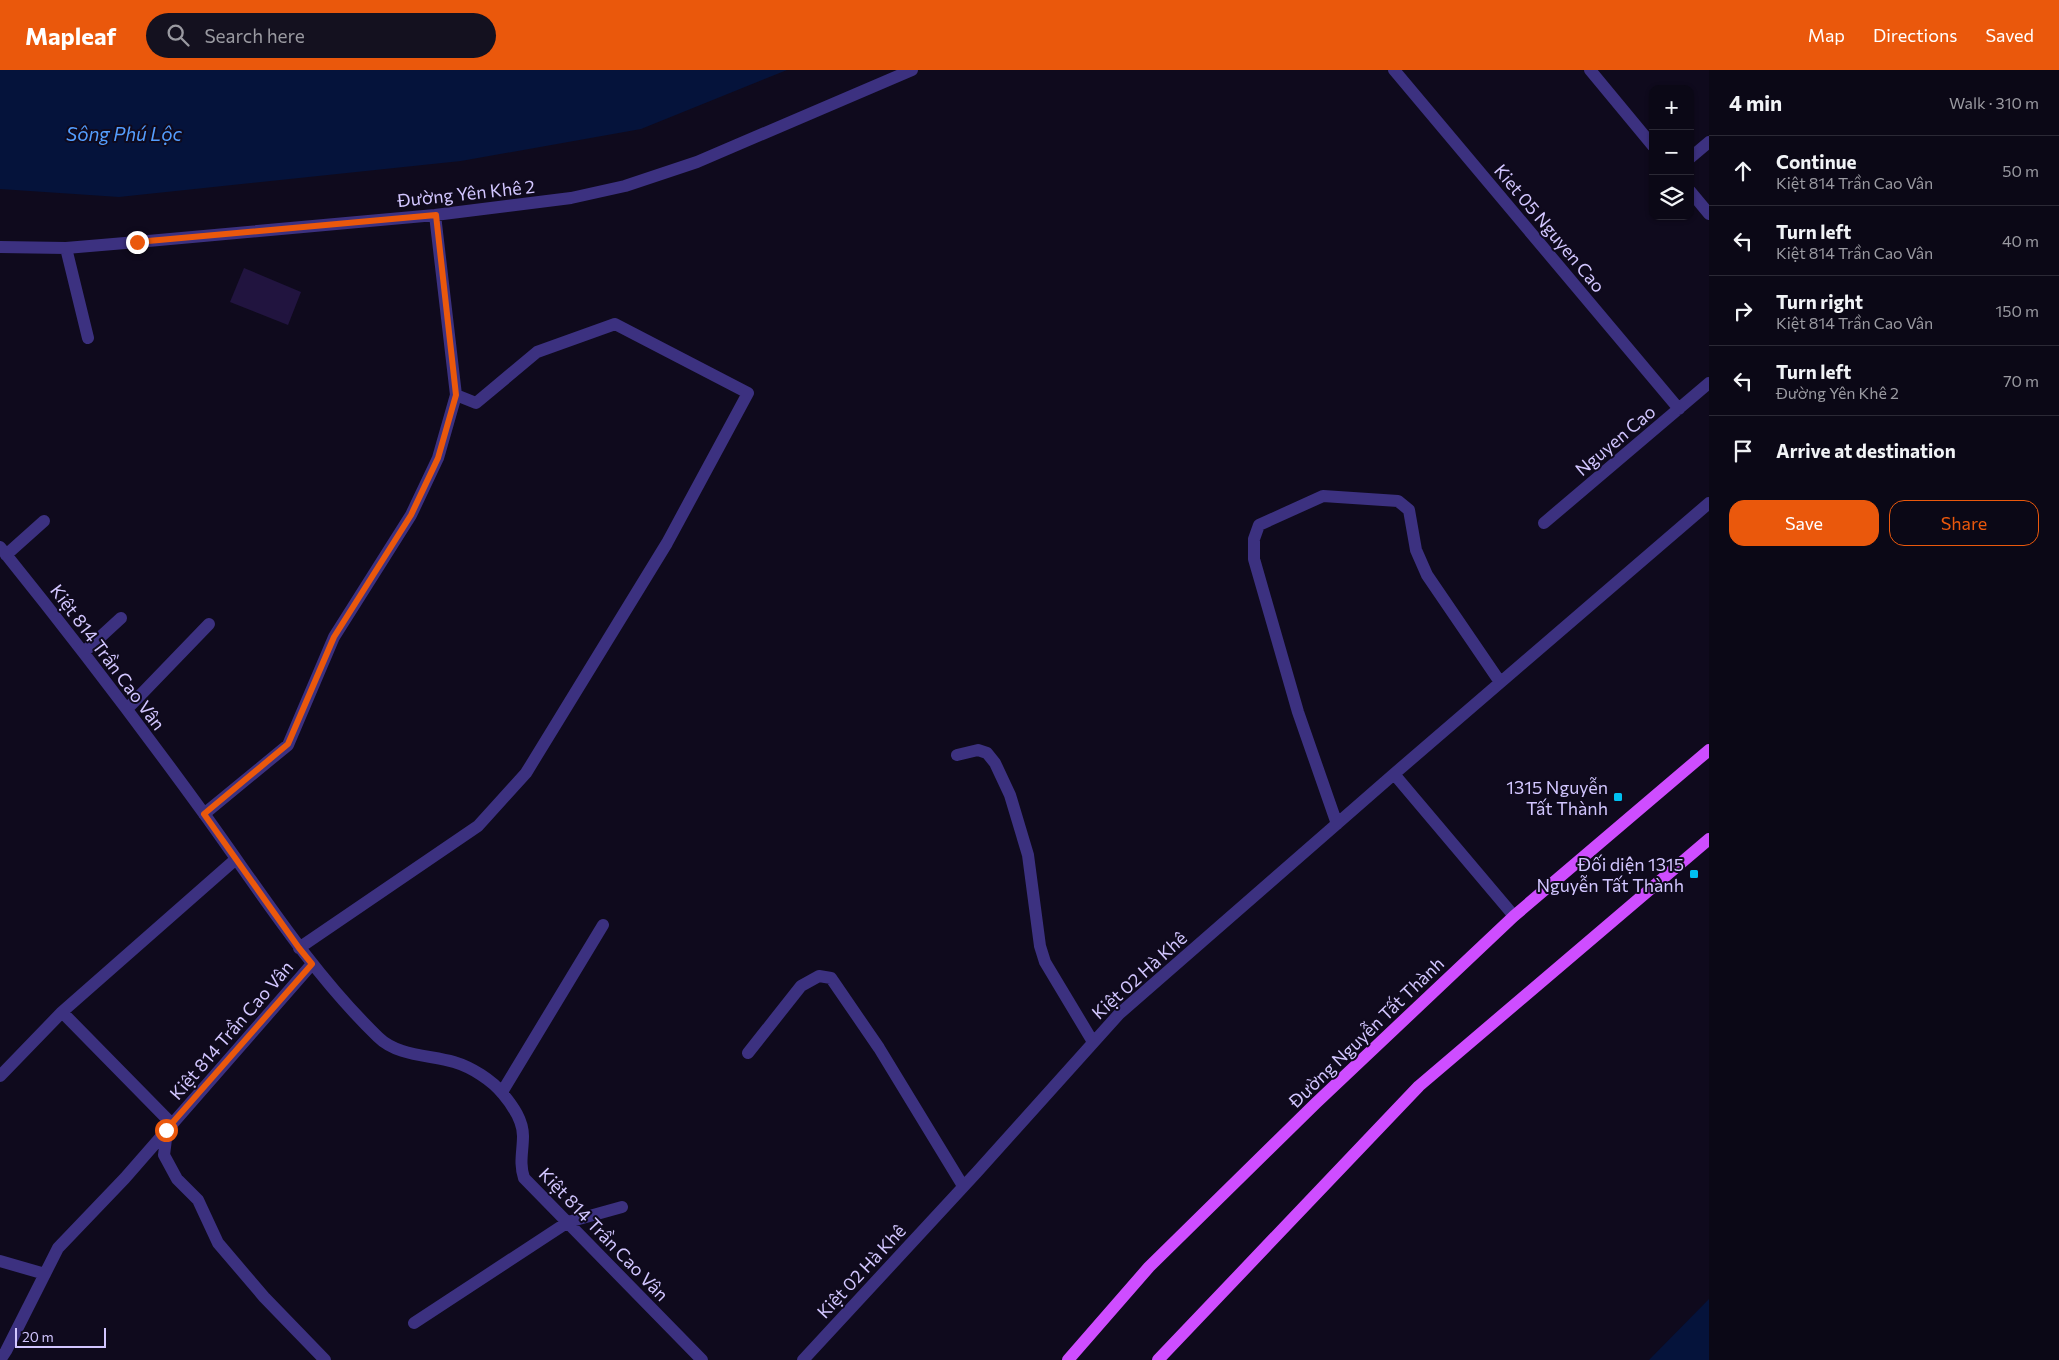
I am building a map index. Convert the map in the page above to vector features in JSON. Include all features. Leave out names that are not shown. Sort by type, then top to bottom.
[{"type":"main road","name":"Đường Nguyễn Tất Thành","points":[[1068,1360],[1149,1267],[1316,1104],[1514,916],[1709,750]]},
{"type":"main road","points":[[1158,1360],[1419,1086],[1709,839]]},
{"type":"street","name":"Đường Yên Khê 2","points":[[0,247],[66,248],[436,215],[571,198],[625,186],[697,162],[912,70]]},
{"type":"street","name":"Kiet 05 Nguyen Cao","points":[[1394,70],[1679,409]]},
{"type":"street","points":[[1590,70],[1649,141]]},
{"type":"street","points":[[1694,155],[1709,142]]},
{"type":"street","points":[[1694,196],[1709,214]]},
{"type":"street","points":[[204,814],[288,744],[334,637],[411,515],[438,458],[456,395],[436,215]]},
{"type":"street","points":[[66,248],[88,338]]},
{"type":"street","name":"Kiệt 814 Trần Cao Vân","points":[[299,948],[478,826],[526,773],[667,543],[748,393],[615,324],[537,352],[476,403],[456,395]]},
{"type":"street","name":"Nguyen Cao","points":[[1544,523],[1709,383]]},
{"type":"street","points":[[1337,824],[1298,712],[1254,559],[1254,539],[1259,525],[1323,496],[1398,501],[1409,510],[1416,550],[1427,575],[1500,682]]},
{"type":"street","name":"Kiệt 02 Hà Khê","points":[[802,1360],[964,1186],[1124,1009],[1709,503]]},
{"type":"street","points":[[3,551],[44,521]]},
{"type":"street","name":"Kiệt 814 Trần Cao Vân","points":[[3,551],[127,709],[312,964],[379,1039],[404,1051],[455,1062],[490,1081],[502,1092],[517,1112],[523,1134],[521,1169],[524,1178],[702,1360]]},
{"type":"street","points":[[84,652],[121,618]]},
{"type":"street","points":[[127,709],[210,624]]},
{"type":"street","points":[[957,755],[978,750],[987,753],[995,762],[1010,795],[1028,854],[1040,946],[1045,962],[1093,1042]]},
{"type":"street","points":[[1394,774],[1514,916]]},
{"type":"street","points":[[0,1076],[62,1012],[236,859]]},
{"type":"street","points":[[502,1092],[603,925]]},
{"type":"street","name":"Kiệt 814 Trần Cao Vân","points":[[0,1360],[58,1248],[125,1178],[312,964]]},
{"type":"street","points":[[748,1054],[801,986],[819,976],[831,978],[879,1048],[964,1186]]},
{"type":"street","points":[[62,1012],[169,1127],[164,1155],[178,1179],[198,1200],[218,1243],[264,1297],[325,1360]]},
{"type":"street","points":[[414,1323],[568,1222],[622,1207]]},
{"type":"street","points":[[0,1261],[45,1274]]},
{"type":"water","name":"Sông Phú Lộc","points":[[0,70],[787,70],[641,129],[461,161],[119,197],[0,189]]},
{"type":"water","points":[[1709,1299],[1709,1360],[1649,1360]]},
{"type":"building","points":[[244,268],[301,292],[288,325],[230,302]]},
{"type":"place","name":"1315 Nguyễn Tất Thành","points":[[1618,797]]},
{"type":"place","name":"Đối diện 1315 Nguyễn Tất Thành","points":[[1694,874]]},
{"type":"route","points":[[137,242],[436,215],[456,395],[438,458],[411,515],[334,637],[288,744],[204,814],[312,964],[166,1130]]}]
